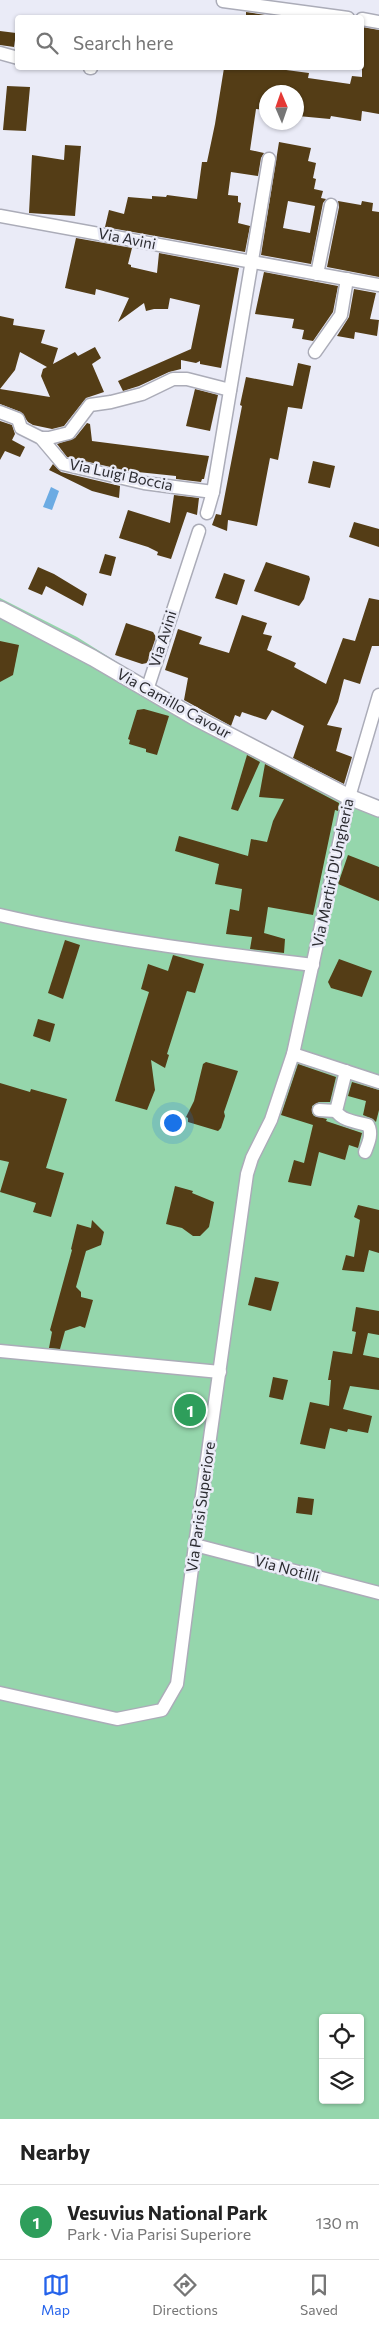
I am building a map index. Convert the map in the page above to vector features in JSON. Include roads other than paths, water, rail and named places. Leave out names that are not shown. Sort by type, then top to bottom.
[{"type":"street","points":[[223,1],[326,15]]},
{"type":"street","points":[[364,19],[379,22]]},
{"type":"street","points":[[0,53],[15,57]]},
{"type":"street","points":[[207,513],[213,492],[269,159]]},
{"type":"street","points":[[317,274],[331,205]]},
{"type":"street","name":"Via Avini","points":[[0,216],[379,285]]},
{"type":"street","points":[[315,352],[341,315],[347,279]]},
{"type":"street","name":"Via Luigi Boccia","points":[[41,438],[68,433],[90,404],[111,402],[142,394],[173,379],[187,379],[230,390]]},
{"type":"street","name":"Via Luigi Boccia","points":[[0,412],[18,419],[21,428],[41,438],[63,464],[144,483],[213,492]]},
{"type":"street","name":"Via Avini","points":[[147,690],[199,531]]},
{"type":"street","name":"Via Camillo Cavour","points":[[0,609],[349,798],[379,809]]},
{"type":"street","name":"Via Martiri D'Ungheria","points":[[293,1054],[349,798],[379,695]]},
{"type":"street","points":[[0,915],[46,926],[145,943],[313,965]]},
{"type":"street","points":[[293,1054],[379,1082]]},
{"type":"street","name":"Via Parisi Superiore","points":[[0,1693],[117,1719],[162,1710],[177,1684],[247,1174],[252,1158],[271,1120],[293,1054]]},
{"type":"street","points":[[346,1071],[336,1110],[339,1116],[345,1119],[368,1125],[370,1129],[369,1141],[365,1152]]},
{"type":"street","points":[[319,1110],[336,1110]]},
{"type":"street","points":[[0,1351],[220,1372]]},
{"type":"street","name":"Via Notilli","points":[[195,1545],[379,1593]]},
{"type":"water","points":[[51,487],[59,491],[52,510],[43,507]]},
{"type":"place","name":"Vesuvius National Park","points":[[190,1410]]}]
